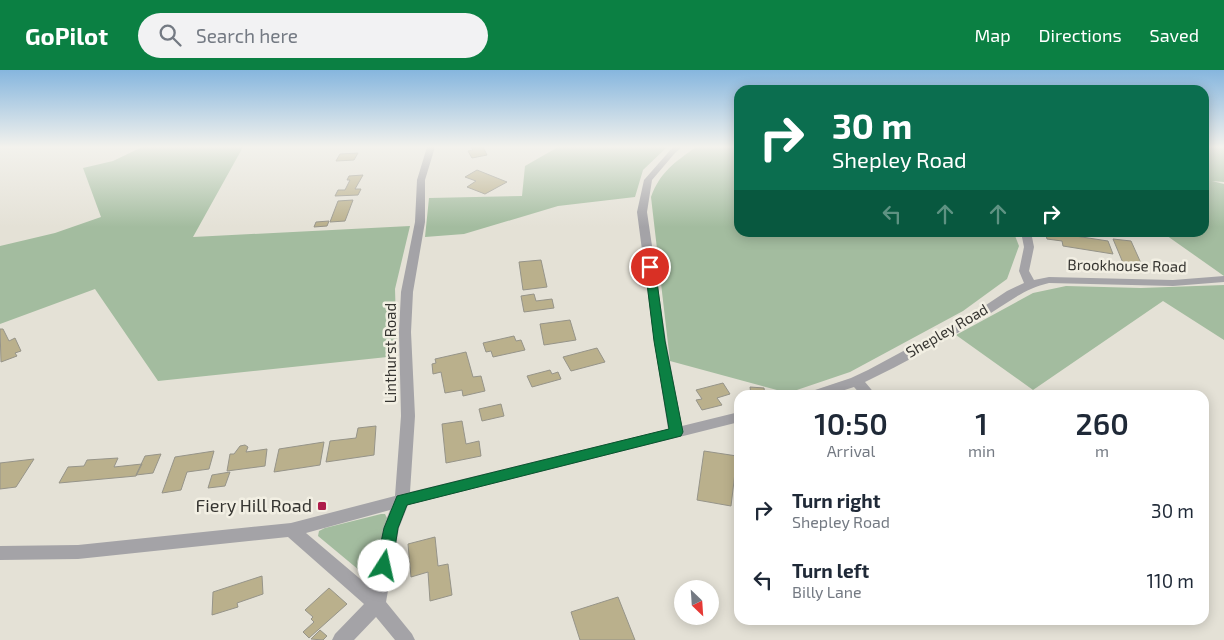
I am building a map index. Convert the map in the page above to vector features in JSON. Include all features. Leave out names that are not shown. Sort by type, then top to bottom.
[{"type":"street","name":"Linthurst Road","points":[[377,604],[391,528],[402,500],[408,416],[405,332],[407,292],[420,222],[421,180],[423,174]]},
{"type":"street","points":[[653,174],[648,180],[642,212],[660,341],[676,432]]},
{"type":"street","points":[[1027,237],[1029,248],[1024,271],[1030,283]]},
{"type":"street","name":"Brookhouse Road","points":[[1030,283],[1049,280],[1173,283],[1224,280]]},
{"type":"street","name":"Shepley Road","points":[[836,390],[979,315],[1013,291],[1030,283]]},
{"type":"street","points":[[856,381],[864,390]]},
{"type":"street","points":[[0,553],[78,552],[291,530],[402,500],[734,418]]},
{"type":"street","points":[[291,530],[377,604],[406,640]]},
{"type":"street","points":[[341,640],[377,604]]},
{"type":"green space","points":[[85,174],[228,174],[193,237],[410,226],[395,289],[397,356],[158,381],[95,289],[0,324],[0,246],[55,233],[101,217]]},
{"type":"green space","points":[[524,174],[642,174],[635,197],[558,206],[464,234],[425,237],[429,198],[522,196]]},
{"type":"green space","points":[[664,174],[734,174],[734,237],[1016,237],[1019,246],[1007,279],[963,311],[850,372],[797,390],[777,390],[670,361],[651,197]]},
{"type":"green space","points":[[1209,174],[1224,174],[1224,182],[1212,181],[1224,184],[1224,276],[1169,237],[1209,237]]},
{"type":"green space","points":[[1224,285],[1224,340],[1163,301],[1033,390],[956,335],[1033,293],[1066,286],[1141,288]]},
{"type":"green space","points":[[385,514],[387,518],[375,572],[372,575],[365,575],[318,536],[319,531],[325,528]]},
{"type":"building","points":[[471,174],[486,174],[507,182],[485,194],[467,187],[476,181],[465,177]]},
{"type":"building","points":[[363,175],[355,189],[361,189],[358,195],[335,196],[338,190],[345,190],[350,180],[347,180],[349,176]]},
{"type":"building","points":[[353,200],[345,221],[330,222],[338,201]]},
{"type":"building","points":[[329,221],[327,226],[314,227],[316,222]]},
{"type":"building","points":[[1046,237],[1082,237],[1108,241],[1113,254],[1063,246],[1062,241],[1047,239]]},
{"type":"building","points":[[1113,239],[1131,241],[1145,272],[1126,270]]},
{"type":"building","points":[[541,260],[547,287],[523,290],[519,262]]},
{"type":"building","points":[[534,294],[536,301],[552,299],[554,308],[524,312],[521,296]]},
{"type":"building","points":[[570,320],[576,340],[544,345],[540,324]]},
{"type":"building","points":[[0,329],[3,329],[9,341],[15,338],[21,351],[15,353],[17,356],[1,362]]},
{"type":"building","points":[[514,336],[516,341],[521,340],[525,350],[493,357],[491,351],[486,352],[483,343]]},
{"type":"building","points":[[597,348],[605,362],[571,371],[563,357]]},
{"type":"building","points":[[466,352],[473,377],[481,376],[485,391],[463,396],[462,390],[445,393],[441,372],[433,374],[432,364],[436,363],[435,359]]},
{"type":"building","points":[[550,370],[552,374],[558,372],[561,379],[532,387],[527,376]]},
{"type":"building","points":[[723,383],[730,394],[717,398],[722,405],[702,410],[696,400],[702,399],[696,390]]},
{"type":"building","points":[[750,387],[764,388],[764,390],[750,390]]},
{"type":"building","points":[[501,404],[504,416],[482,421],[479,409]]},
{"type":"building","points":[[462,421],[466,444],[479,441],[481,456],[446,463],[442,424]]},
{"type":"building","points":[[376,426],[374,455],[326,462],[330,441],[356,438],[358,428]]},
{"type":"building","points":[[324,442],[320,465],[274,472],[279,449]]},
{"type":"building","points":[[245,445],[248,447],[246,452],[267,449],[265,466],[227,471],[230,454],[234,454],[240,446]]},
{"type":"building","points":[[214,451],[209,469],[187,472],[181,490],[162,493],[175,457]]},
{"type":"building","points":[[704,451],[734,456],[734,481],[731,506],[697,500]]},
{"type":"building","points":[[161,454],[153,473],[136,475],[145,456]]},
{"type":"building","points":[[118,458],[114,467],[142,464],[136,476],[59,483],[68,467],[84,466],[87,460]]},
{"type":"building","points":[[34,459],[16,487],[0,489],[0,463]]},
{"type":"building","points":[[230,472],[225,486],[208,488],[212,475]]},
{"type":"building","points":[[435,537],[438,566],[448,564],[452,595],[430,601],[428,572],[411,577],[408,544]]},
{"type":"building","points":[[262,576],[263,594],[237,603],[238,607],[212,615],[213,592]]},
{"type":"building","points":[[329,588],[347,604],[309,638],[303,632],[314,622],[311,619],[313,617],[305,610]]},
{"type":"building","points":[[618,597],[635,640],[580,640],[571,612]]},
{"type":"building","points":[[320,630],[327,636],[323,640],[311,639]]},
{"type":"place","name":"Fiery Hill Road","points":[[322,506]]},
{"type":"route","points":[[384,566],[391,528],[402,500],[676,432],[660,341],[650,267]]}]
